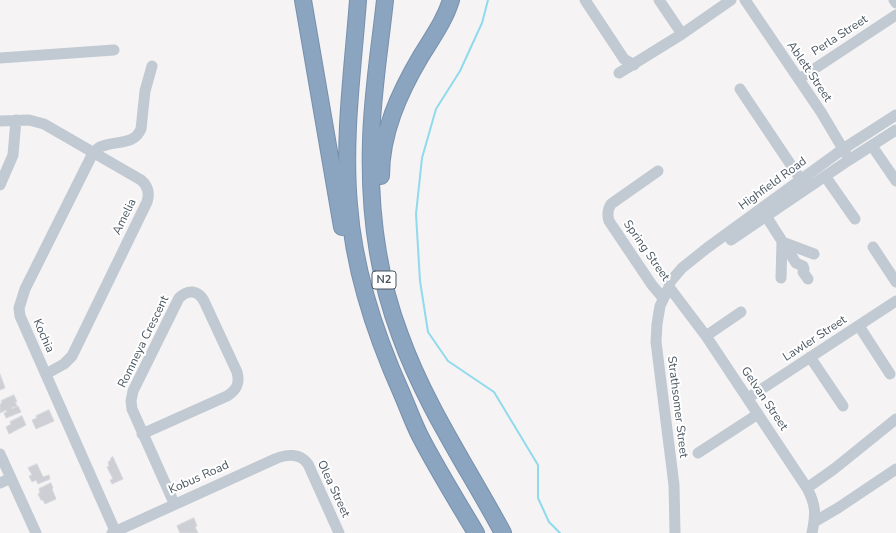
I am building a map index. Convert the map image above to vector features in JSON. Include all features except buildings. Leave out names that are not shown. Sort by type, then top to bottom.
[{"type":"highway","points":[[303,0],[338,207],[357,293],[373,341],[391,381],[420,435]]},
{"type":"highway","name":"N2","points":[[358,0],[347,137],[347,170],[349,207],[357,257],[368,307],[379,342],[420,435],[476,533]]},
{"type":"highway","name":"N2","points":[[385,0],[371,141],[371,186],[374,224],[381,267],[389,302],[400,336],[417,376],[443,426],[503,533]]},
{"type":"highway","points":[[451,0],[448,10],[395,107],[384,143],[381,163],[382,188],[384,223],[390,261],[398,301],[408,333],[423,372],[478,487]]},
{"type":"street","points":[[585,0],[624,60],[634,65]]},
{"type":"street","points":[[659,0],[682,34]]},
{"type":"street","points":[[619,73],[682,34],[730,0]]},
{"type":"street","name":"Ablett Street","points":[[749,2],[849,160]]},
{"type":"street","name":"Perla Street","points":[[799,79],[896,15]]},
{"type":"street","points":[[0,58],[114,50]]},
{"type":"street","points":[[92,153],[100,147],[135,139],[139,134],[141,129],[145,91],[152,66]]},
{"type":"street","points":[[740,89],[801,180]]},
{"type":"street","name":"Highfield Road","points":[[671,284],[682,268],[691,260],[843,149],[896,115]]},
{"type":"street","points":[[0,185],[13,155],[16,120]]},
{"type":"street","name":"Amelia","points":[[0,121],[35,120],[44,124],[141,180],[148,191],[149,197],[72,356],[64,364],[46,374]]},
{"type":"street","name":"Highfield Road","points":[[671,284],[694,264],[896,130]]},
{"type":"street","points":[[872,146],[896,181]]},
{"type":"street","name":"Kochia","points":[[92,153],[25,289],[19,308],[20,316],[114,532]]},
{"type":"street","name":"Spring Street","points":[[658,172],[611,204],[607,216],[645,275],[663,298]]},
{"type":"street","points":[[825,176],[855,219]]},
{"type":"street","points":[[766,216],[802,271]]},
{"type":"street","points":[[782,242],[814,254]]},
{"type":"street","points":[[782,242],[782,278]]},
{"type":"street","points":[[873,247],[896,282]]},
{"type":"street","name":"Strathsomer Street","points":[[671,284],[660,306],[656,342],[674,485],[675,533]]},
{"type":"street","name":"Gelvan Street","points":[[671,284],[807,488],[815,506],[812,533]]},
{"type":"street","name":"Romneya Crescent","points":[[142,434],[227,396],[236,390],[238,385],[237,372],[204,301],[199,294],[186,292],[179,298],[132,395],[132,410],[142,434],[174,504]]},
{"type":"street","name":"Lawler Street","points":[[748,398],[896,301]]},
{"type":"street","points":[[706,336],[741,312]]},
{"type":"street","points":[[859,326],[890,374]]},
{"type":"street","points":[[810,357],[843,406]]},
{"type":"street","points":[[698,453],[758,414]]},
{"type":"street","points":[[807,488],[834,469],[896,419]]},
{"type":"street","points":[[0,454],[36,533]]},
{"type":"street","name":"Kobus Road","points":[[114,532],[275,458],[287,455],[299,456]]},
{"type":"street","name":"Olea Street","points":[[299,456],[308,464],[338,532]]},
{"type":"street","points":[[814,522],[838,508],[896,469]]},
{"type":"street","points":[[0,483],[11,478]]},
{"type":"waterway","points":[[488,0],[482,23],[460,71],[436,109],[422,158],[416,214],[420,281],[428,332],[448,361],[494,392],[538,465],[538,498],[549,522],[560,533]]}]
